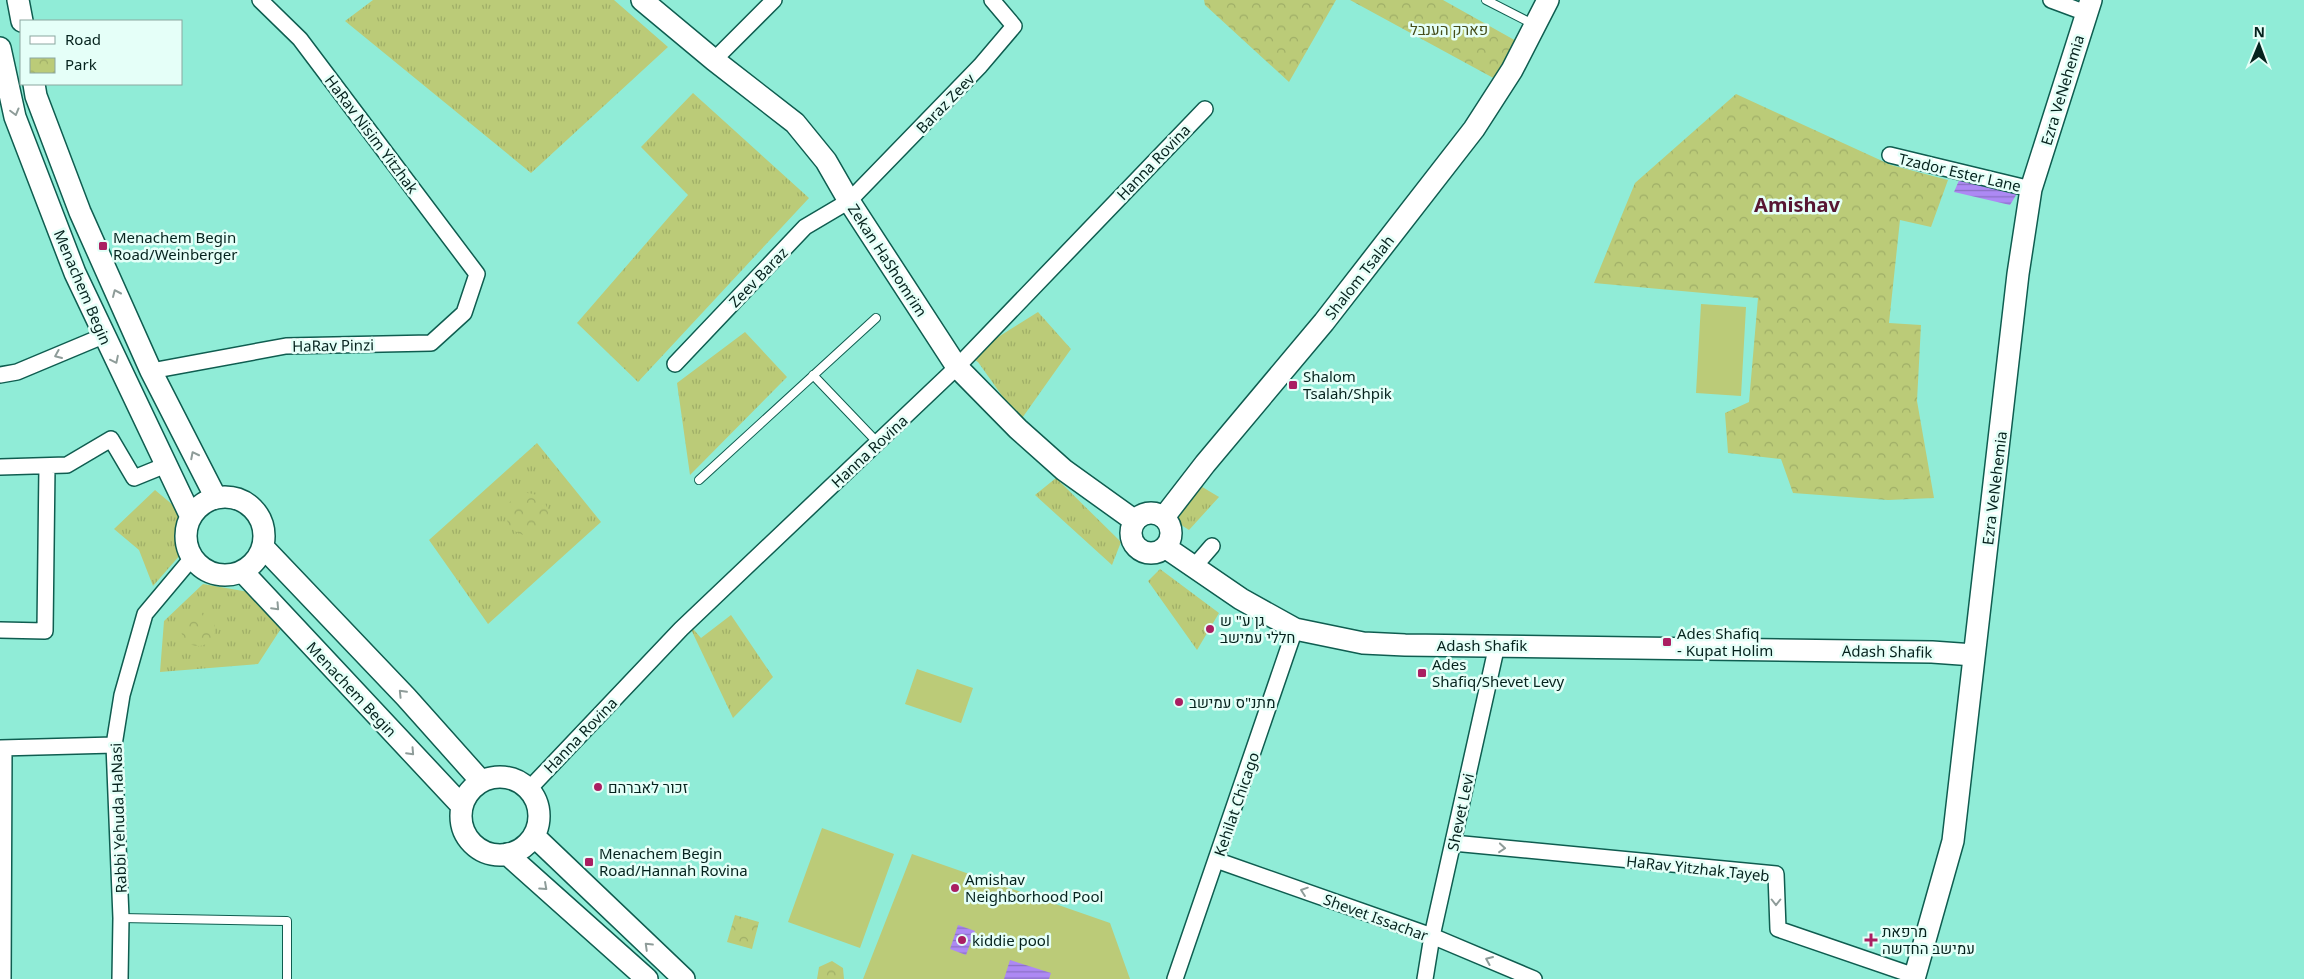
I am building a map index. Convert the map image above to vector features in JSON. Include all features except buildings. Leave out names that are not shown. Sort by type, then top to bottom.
[{"type":"street","points":[[18,0],[22,20]]},
{"type":"street","name":"HaRav Nisim Yitzhak","points":[[260,0],[300,38],[477,274]]},
{"type":"street","name":"Zekan HaShomrim","points":[[642,0],[714,60],[795,123],[826,161],[849,201],[957,367],[1018,429],[1064,470],[1135,521]]},
{"type":"street","points":[[714,60],[774,0]]},
{"type":"street","name":"Baraz Zeev","points":[[849,201],[980,66],[1014,26],[992,0]]},
{"type":"street","name":"Shalom Tsalah","points":[[1535,25],[1541,0]]},
{"type":"street","name":"Shalom Tsalah","points":[[1164,517],[1205,464],[1324,322],[1474,129],[1512,70],[1548,0]]},
{"type":"street","points":[[2051,0],[2089,7]]},
{"type":"street","name":"Ezra VeNehemia","points":[[1914,978],[1953,841],[2018,274],[2031,188],[2089,7]]},
{"type":"street","name":"Menachem Begin","points":[[0,48],[15,117],[75,273],[103,336],[191,517]]},
{"type":"street","name":"Menachem Begin","points":[[34,85],[36,96],[80,212],[151,371],[216,498]]},
{"type":"street","name":"Hanna Rovina","points":[[529,788],[681,629],[957,367],[1205,108]]},
{"type":"street","name":"Tzador Ester Lane","points":[[1890,155],[2031,188]]},
{"type":"street","name":"Zeev Baraz","points":[[675,364],[805,227],[849,201]]},
{"type":"street","name":"HaRav Pinzi","points":[[151,371],[286,346],[431,343],[464,314],[477,274]]},
{"type":"street","points":[[0,376],[17,372],[103,336]]},
{"type":"street","points":[[0,467],[68,465],[111,439],[134,478],[166,465]]},
{"type":"street","points":[[0,630],[45,631],[42,580],[47,466]]},
{"type":"street","points":[[230,497],[243,501],[254,509],[261,521],[264,534],[263,547],[259,557],[243,572],[232,575],[215,574],[200,566],[192,558],[186,538],[191,517],[202,505],[216,498],[230,497]]},
{"type":"street","points":[[1149,513],[1164,517],[1170,525],[1171,534],[1165,547],[1156,552],[1140,549],[1131,536],[1135,521],[1149,513]]},
{"type":"street","points":[[1193,568],[1212,546]]},
{"type":"street","points":[[263,547],[406,697],[481,781]]},
{"type":"street","name":"Adash Shafik","points":[[1165,547],[1241,600],[1295,629],[1363,643],[1932,652],[1974,655]]},
{"type":"street","name":"Rabbi Yehuda HaNasi","points":[[120,979],[121,918],[114,745],[122,695],[145,614],[192,558]]},
{"type":"street","name":"Menachem Begin","points":[[243,572],[462,806]]},
{"type":"street","name":"Kehilat Chicago","points":[[1175,979],[1295,629]]},
{"type":"street","name":"Shevet Levi","points":[[1425,979],[1432,936],[1497,645]]},
{"type":"street","points":[[3,979],[2,748],[114,745]]},
{"type":"street","points":[[505,776],[529,788],[536,800],[540,813],[534,836],[518,851],[507,854],[490,853],[475,846],[463,828],[462,806],[472,788],[481,781],[505,776]]},
{"type":"street","points":[[534,836],[684,979]]},
{"type":"street","name":"HaRav Yitzhak Tayeb","points":[[1453,843],[1776,874],[1778,929],[1914,978]]},
{"type":"street","points":[[507,854],[647,979]]},
{"type":"street","name":"Shevet Issachar","points":[[1216,860],[1432,936],[1534,979]]},
{"type":"lane","points":[[1486,0],[1535,25]]},
{"type":"lane","points":[[699,480],[876,318]]},
{"type":"lane","points":[[813,375],[878,443]]},
{"type":"lane","points":[[121,918],[287,921],[287,979]]},
{"type":"green space","points":[[373,0],[614,0],[668,47],[531,173],[345,21]]},
{"type":"green space","points":[[1204,0],[1336,0],[1289,82],[1205,5]]},
{"type":"green space","name":"פארק הענבל","points":[[1350,0],[1443,0],[1518,42],[1497,80]]},
{"type":"green space","points":[[693,93],[809,198],[638,382],[577,323],[688,195],[641,147]]},
{"type":"green space","points":[[1736,94],[1891,165],[1948,180],[1931,227],[1900,220],[1889,323],[1921,325],[1917,401],[1934,498],[1888,500],[1793,493],[1781,459],[1728,453],[1725,413],[1749,402],[1758,298],[1594,283],[1635,183]]},
{"type":"green space","points":[[1701,304],[1746,307],[1741,396],[1696,393]]},
{"type":"green space","points":[[1038,312],[1071,349],[1020,421],[978,362],[968,356]]},
{"type":"green space","points":[[745,332],[787,377],[690,475],[677,383]]},
{"type":"green space","points":[[537,443],[601,522],[488,624],[429,540]]},
{"type":"green space","points":[[1056,478],[1121,542],[1112,565],[1035,495]]},
{"type":"green space","points":[[1194,482],[1219,497],[1189,530],[1166,515]]},
{"type":"green space","points":[[155,490],[179,510],[181,554],[153,586],[139,550],[114,529]]},
{"type":"green space","points":[[527,493],[542,499],[548,514],[542,529],[527,535],[512,529],[506,514],[512,499]]},
{"type":"green space","points":[[1160,569],[1219,613],[1197,650],[1148,581]]},
{"type":"green space","points":[[203,584],[249,592],[282,627],[258,664],[160,672],[164,621]]},
{"type":"green space","points":[[198,612],[210,617],[215,629],[210,641],[198,646],[186,641],[181,629],[186,617]]},
{"type":"green space","points":[[731,615],[773,677],[733,718],[688,623],[701,638]]},
{"type":"green space","points":[[917,669],[973,688],[961,723],[905,704]]},
{"type":"green space","points":[[822,828],[894,854],[860,948],[788,922]]},
{"type":"green space","name":"Amishav Neighborhood Pool","points":[[912,854],[1110,923],[1130,979],[863,979]]},
{"type":"green space","points":[[735,915],[759,922],[752,949],[727,942]]},
{"type":"green space","points":[[832,961],[843,968],[844,979],[817,979],[819,967]]},
{"type":"shaded area","points":[[1960,178],[2018,192],[2010,205],[1954,192]]},
{"type":"shaded area","name":"kiddie pool","points":[[958,925],[975,931],[966,955],[950,949]]},
{"type":"shaded area","points":[[1010,960],[1051,973],[1049,979],[1004,979]]},
{"type":"place","name":"Menachem Begin Road/Weinberger","points":[[103,246]]},
{"type":"place","name":"Shalom Tsalah/Shpik","points":[[1293,385]]},
{"type":"place","name":"גן ע\" ש חללי עמישב","points":[[1210,629]]},
{"type":"place","name":"Ades Shafiq - Kupat Holim","points":[[1667,642]]},
{"type":"place","name":"Ades Shafiq/Shevet Levy","points":[[1422,673]]},
{"type":"place","name":"מתנ\"ס עמישב","points":[[1179,702]]},
{"type":"place","name":"זכור לאברהם","points":[[598,787]]},
{"type":"place","name":"Menachem Begin Road/Hannah Rovina","points":[[589,862]]},
{"type":"place","name":"Amishav Neighborhood Pool","points":[[955,888]]},
{"type":"place","name":"kiddie pool","points":[[962,940]]},
{"type":"place","name":"מרפאת עמישב החדשה","points":[[1871,940]]},
{"type":"district","name":"Amishav","points":[[1797,204]]}]
